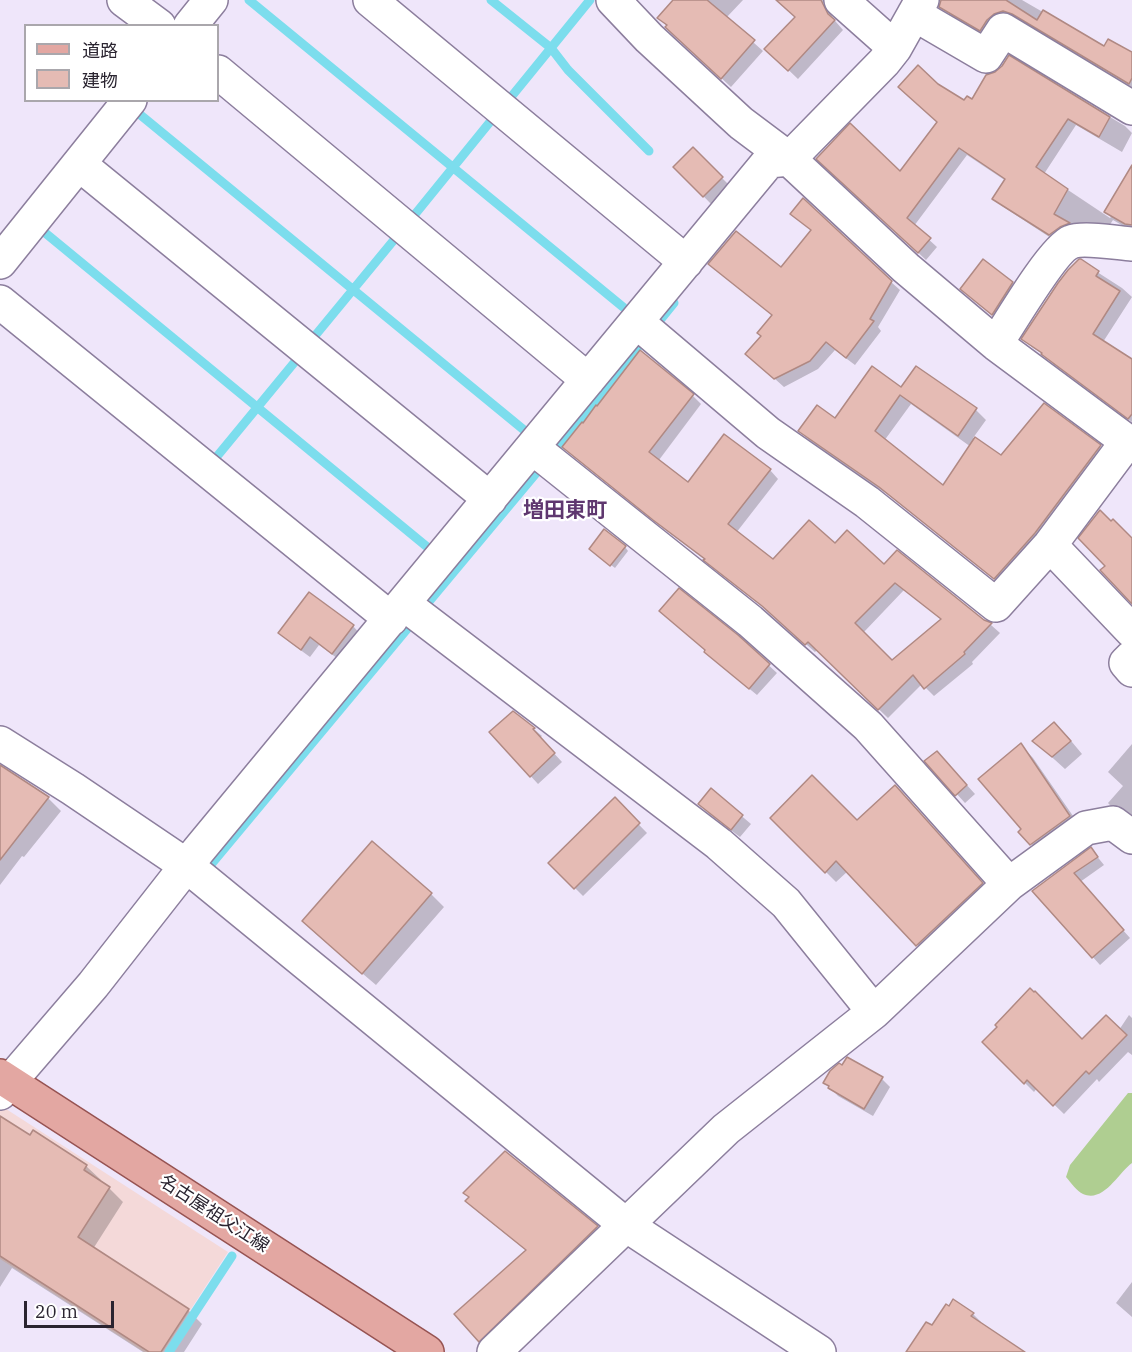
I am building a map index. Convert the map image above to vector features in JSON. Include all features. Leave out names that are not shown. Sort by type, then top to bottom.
[{"type":"main road","name":"名古屋祖父江線","points":[[3,1084],[427,1352]]},
{"type":"street","points":[[124,0],[156,24]]},
{"type":"street","points":[[192,24],[211,0]]},
{"type":"street","points":[[370,0],[686,262]]},
{"type":"street","points":[[613,0],[649,38],[741,123],[789,159],[906,268],[996,344],[1130,443],[1050,545],[996,605],[867,502],[768,433],[637,322]]},
{"type":"street","points":[[841,0],[895,48]]},
{"type":"street","points":[[3,1084],[93,985],[187,866],[769,161],[789,159],[884,62],[895,48],[918,7],[986,56],[1003,30],[1132,108]]},
{"type":"street","points":[[219,73],[588,380]]},
{"type":"street","points":[[0,262],[128,102]]},
{"type":"street","points":[[79,164],[490,499]]},
{"type":"street","points":[[996,344],[1053,258],[1071,242],[1092,240],[1132,244]]},
{"type":"street","points":[[2,308],[397,611],[719,844],[786,903],[874,1012]]},
{"type":"street","points":[[532,448],[750,621],[868,726],[1009,884]]},
{"type":"street","points":[[1050,545],[1132,631]]},
{"type":"street","points":[[1132,657],[1126,663],[1132,670]]},
{"type":"street","points":[[0,743],[187,866],[626,1225],[819,1352]]},
{"type":"street","points":[[494,1352],[726,1129],[874,1012],[1009,884],[1086,828],[1113,823],[1130,833]]},
{"type":"shaded area","points":[[3,1107],[228,1252],[163,1352],[144,1352],[0,1259],[0,1111]]},
{"type":"green space","points":[[1128,1093],[1132,1093],[1132,1163],[1104,1191],[1091,1196],[1083,1194],[1066,1177],[1070,1165]]},
{"type":"building","points":[[673,0],[707,0],[755,40],[721,79],[665,27],[667,25],[657,18]]},
{"type":"building","points":[[776,0],[821,0],[828,14],[835,20],[788,71],[764,49],[795,17]]},
{"type":"building","points":[[941,0],[1006,0],[1037,20],[1043,10],[1104,46],[1108,39],[1132,52],[1132,78],[1129,84],[1012,14],[1003,11],[987,20],[980,31],[939,7]]},
{"type":"building","points":[[1009,55],[1110,117],[1099,137],[1068,119],[1036,167],[1068,189],[1054,214],[1070,223],[1049,235],[992,199],[1005,179],[959,148],[907,218],[931,238],[918,253],[816,159],[850,123],[900,171],[937,122],[898,87],[918,65],[938,84],[964,100],[967,96],[972,99],[986,75],[1002,66]]},
{"type":"building","points":[[693,147],[723,177],[703,197],[673,167]]},
{"type":"building","points":[[1132,165],[1132,225],[1125,224],[1104,212]]},
{"type":"building","points":[[803,198],[892,281],[870,319],[874,321],[846,358],[826,342],[810,361],[774,379],[745,354],[761,336],[757,333],[772,315],[708,264],[736,231],[781,267],[811,230],[790,214]]},
{"type":"building","points":[[983,259],[1013,282],[992,315],[960,289]]},
{"type":"building","points":[[1079,259],[1099,271],[1096,276],[1120,291],[1093,334],[1132,359],[1132,414],[1128,419],[1021,339],[1058,283]]},
{"type":"building","points":[[640,350],[694,394],[649,452],[688,482],[724,434],[771,469],[728,524],[773,559],[809,520],[835,543],[847,530],[884,564],[897,550],[984,620],[992,623],[964,652],[965,654],[924,689],[913,675],[878,710],[808,642],[805,645],[762,606],[703,560],[705,559],[562,447]],"holes":[[[895,583],[941,619],[892,660],[855,623]]]},
{"type":"building","points":[[872,366],[901,387],[916,366],[977,408],[958,436],[900,395],[875,431],[943,485],[975,437],[1001,455],[1044,403],[1101,445],[1035,533],[994,579],[879,487],[798,431],[817,405],[835,418]]},
{"type":"building","points":[[1100,510],[1132,538],[1132,604],[1100,570],[1105,566],[1078,538]]},
{"type":"building","points":[[604,529],[626,546],[610,566],[589,549]]},
{"type":"building","points":[[679,588],[770,664],[749,689],[659,611]]},
{"type":"building","points":[[309,592],[354,625],[332,654],[310,637],[301,650],[278,633]]},
{"type":"building","points":[[513,711],[535,728],[533,729],[555,753],[530,777],[489,732]]},
{"type":"building","points":[[1054,722],[1071,741],[1052,757],[1032,741]]},
{"type":"building","points":[[1021,743],[1070,816],[1030,845],[1018,832],[1021,829],[978,779]]},
{"type":"building","points":[[937,751],[967,785],[955,796],[924,761]]},
{"type":"building","points":[[0,765],[49,797],[0,860]]},
{"type":"building","points":[[812,775],[857,820],[895,785],[983,883],[916,946],[836,861],[825,873],[770,818]]},
{"type":"building","points":[[711,788],[743,815],[731,830],[698,804]]},
{"type":"building","points":[[615,797],[640,823],[574,889],[548,863]]},
{"type":"building","points":[[372,841],[432,893],[362,974],[302,921]]},
{"type":"building","points":[[1091,847],[1098,857],[1074,873],[1124,930],[1092,958],[1032,891]]},
{"type":"building","points":[[1030,988],[1082,1039],[1106,1015],[1127,1035],[1089,1074],[1086,1071],[1053,1106],[1027,1080],[1024,1084],[982,1042]]},
{"type":"building","points":[[847,1057],[883,1077],[864,1109],[823,1083],[830,1071],[839,1063],[842,1065]]},
{"type":"building","points":[[0,1116],[30,1135],[33,1130],[87,1165],[84,1170],[110,1187],[78,1237],[189,1309],[161,1352],[149,1352],[0,1256]]},
{"type":"building","points":[[505,1151],[598,1226],[479,1342],[454,1314],[526,1250],[465,1201],[469,1197],[463,1193]]},
{"type":"building","points":[[953,1299],[974,1313],[971,1316],[1025,1352],[906,1352],[926,1322],[932,1325],[946,1304],[949,1306]]},
{"type":"waterway","points":[[249,0],[623,307]]},
{"type":"waterway","points":[[491,0],[551,48],[568,70],[649,151]]},
{"type":"waterway","points":[[507,102],[590,0]]},
{"type":"waterway","points":[[132,108],[524,430]]},
{"type":"waterway","points":[[412,218],[494,117]]},
{"type":"waterway","points":[[38,227],[426,546]]},
{"type":"waterway","points":[[314,337],[398,235]]},
{"type":"waterway","points":[[657,324],[674,303]]},
{"type":"waterway","points":[[555,451],[638,347]]},
{"type":"waterway","points":[[214,460],[298,358]]},
{"type":"waterway","points":[[426,605],[542,466]]},
{"type":"waterway","points":[[213,872],[208,868],[412,623]]},
{"type":"waterway","points":[[169,1352],[232,1256]]},
{"type":"district","name":"増田東町","points":[[565,511]]}]
